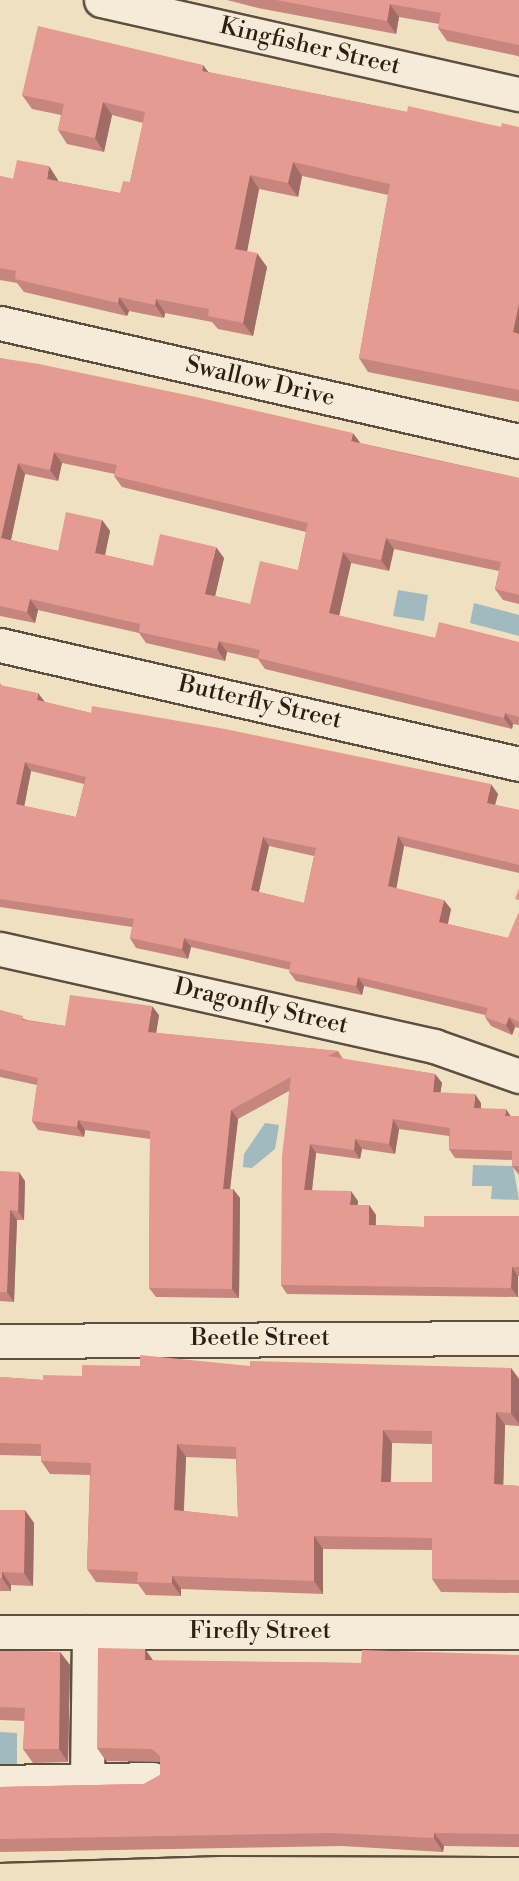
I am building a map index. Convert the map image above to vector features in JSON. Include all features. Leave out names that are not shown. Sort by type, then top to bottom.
[{"type":"main road","points":[[0,1880],[222,1873],[519,1874]]},
{"type":"street","name":"Kingfisher Street","points":[[101,0],[519,94]]},
{"type":"street","name":"Swallow Drive","points":[[0,323],[519,441]]},
{"type":"street","name":"Butterfly Street","points":[[0,645],[519,764]]},
{"type":"street","name":"Dragonfly Street","points":[[0,949],[434,1046],[519,1076]]},
{"type":"street","name":"Beetle Street","points":[[0,1341],[519,1338]]},
{"type":"street","name":"Firefly Street","points":[[0,1632],[519,1632]]},
{"type":"street","points":[[87,1779],[89,1632]]},
{"type":"street","points":[[0,1782],[153,1779]]},
{"type":"water","points":[[398,590],[428,595],[424,621],[393,616]]},
{"type":"water","points":[[474,603],[519,615],[519,636],[470,623]]},
{"type":"water","points":[[265,1123],[279,1125],[275,1149],[252,1168],[243,1167],[244,1154]]},
{"type":"water","points":[[473,1165],[513,1166],[519,1200],[491,1199],[492,1186],[472,1186]]},
{"type":"water","points":[[0,1732],[17,1733],[17,1764],[0,1764]]},
{"type":"building","points":[[276,0],[519,0],[519,45],[438,28],[441,13],[390,4],[387,21]]},
{"type":"building","points":[[38,26],[203,65],[202,71],[407,112],[408,106],[501,127],[502,123],[519,127],[519,303],[513,332],[519,334],[519,390],[359,358],[390,184],[293,162],[288,183],[250,175],[235,249],[257,253],[243,323],[208,316],[209,309],[156,299],[155,305],[119,297],[118,303],[15,279],[16,271],[0,268],[0,176],[13,179],[17,160],[49,166],[47,179],[120,193],[123,181],[130,182],[145,112],[103,102],[95,138],[58,130],[64,104],[22,95]]},
{"type":"building","points":[[0,358],[196,397],[353,433],[351,441],[519,478],[519,595],[495,589],[501,562],[386,538],[381,560],[343,552],[329,613],[435,638],[439,622],[519,642],[519,717],[505,713],[504,718],[258,658],[260,650],[219,641],[217,649],[139,632],[140,624],[30,599],[27,612],[0,606]],"holes":[[[54,452],[117,465],[114,476],[308,523],[298,570],[260,561],[250,604],[205,594],[216,547],[160,534],[153,566],[95,553],[102,520],[66,512],[58,551],[1,538],[18,463],[50,470]]]},
{"type":"building","points":[[0,685],[38,693],[37,700],[91,713],[92,706],[225,729],[491,784],[487,803],[519,810],[519,865],[398,836],[388,886],[444,900],[439,922],[508,938],[519,912],[519,1022],[509,1017],[506,1025],[485,1017],[488,1008],[358,977],[356,986],[289,972],[291,962],[184,938],[182,949],[130,938],[134,919],[0,899]],"holes":[[[25,762],[86,777],[76,817],[16,804]],[[263,837],[316,848],[304,903],[251,890]]]},
{"type":"building","points":[[519,888],[519,900],[515,899]]},
{"type":"building","points":[[70,995],[152,1006],[148,1032],[338,1051],[328,1056],[435,1074],[433,1092],[475,1094],[474,1108],[506,1109],[505,1116],[519,1116],[519,1166],[512,1166],[512,1151],[449,1149],[450,1128],[393,1119],[389,1144],[355,1139],[354,1150],[310,1144],[304,1190],[351,1191],[350,1205],[369,1205],[369,1225],[424,1227],[424,1216],[519,1216],[519,1267],[512,1267],[511,1288],[281,1285],[282,1156],[291,1077],[231,1110],[223,1189],[233,1189],[232,1289],[149,1288],[150,1131],[78,1120],[77,1127],[32,1121],[38,1078],[0,1069],[0,1010],[23,1016],[22,1020],[65,1026]]},
{"type":"building","points":[[0,1171],[19,1172],[18,1211],[10,1210],[7,1292],[0,1292]]},
{"type":"building","points":[[140,1355],[250,1366],[250,1361],[511,1368],[511,1413],[496,1412],[494,1484],[519,1486],[519,1580],[432,1579],[432,1538],[314,1536],[314,1581],[172,1576],[172,1583],[137,1582],[138,1572],[87,1569],[91,1463],[41,1461],[41,1444],[0,1443],[0,1377],[43,1380],[43,1375],[82,1376],[82,1365],[140,1366]],"holes":[[[383,1430],[432,1431],[432,1482],[381,1482]],[[177,1444],[236,1447],[238,1517],[174,1510]]]},
{"type":"building","points":[[0,1510],[25,1510],[24,1573],[2,1572],[2,1578],[0,1578]]},
{"type":"building","points":[[98,1648],[145,1649],[145,1660],[361,1663],[362,1650],[519,1655],[519,1834],[434,1833],[434,1838],[332,1833],[0,1839],[0,1787],[144,1784],[160,1775],[160,1756],[152,1749],[97,1748]]},
{"type":"building","points":[[0,1651],[60,1652],[59,1749],[23,1749],[25,1708],[0,1707]]}]
